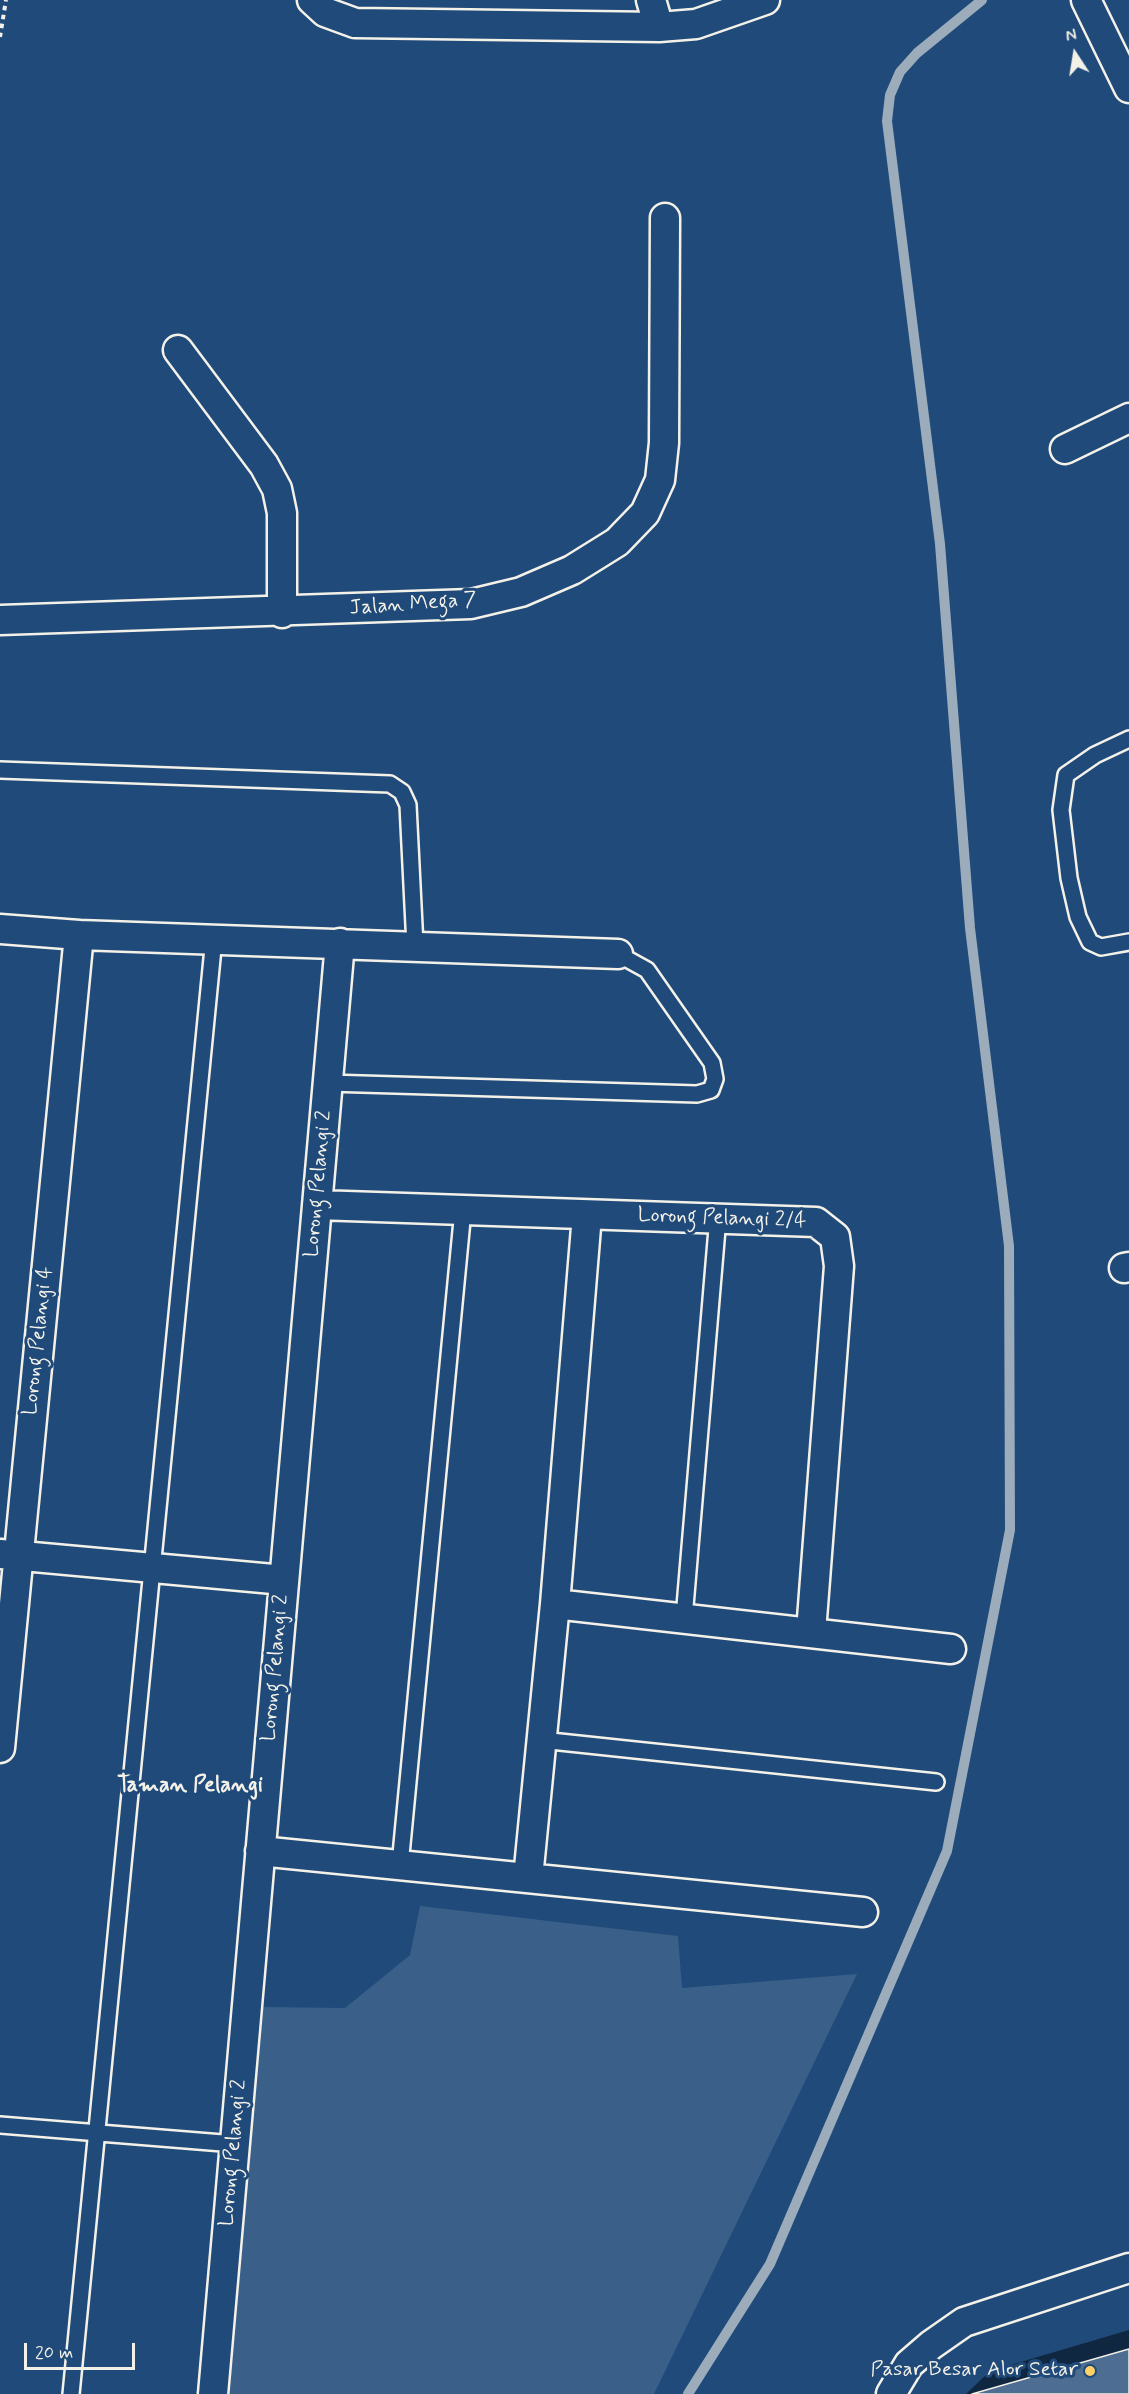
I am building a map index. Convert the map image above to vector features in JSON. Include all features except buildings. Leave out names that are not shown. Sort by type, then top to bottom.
[{"type":"street","points":[[312,0],[325,12],[354,23],[655,13],[696,24],[765,0]]},
{"type":"street","points":[[1086,0],[1129,88]]},
{"type":"street","name":"Jalan Mega 7","points":[[0,620],[282,613],[471,604],[521,592],[572,570],[617,542],[645,513],[660,480],[664,443],[665,218]]},
{"type":"street","points":[[177,350],[264,465],[277,489],[282,513],[282,613]]},
{"type":"street","points":[[1065,449],[1129,418]]},
{"type":"street","points":[[0,929],[79,935],[618,954]]},
{"type":"street","name":"Lorong Pelangi 4","points":[[0,1748],[9,1555],[79,935]]},
{"type":"street","name":"Lorong Pelangi 2","points":[[213,2394],[340,943]]},
{"type":"street","name":"Lorong Pelangi 2/4","points":[[317,1205],[816,1222],[836,1237],[839,1266],[812,1632]]},
{"type":"street","points":[[528,1878],[555,1604],[587,1215]]},
{"type":"street","points":[[9,1555],[284,1580]]},
{"type":"street","points":[[555,1604],[812,1632],[951,1650]]},
{"type":"street","points":[[260,1851],[863,1912]]},
{"type":"street","points":[[891,2394],[909,2364],[964,2322],[1129,2268]]},
{"type":"lane","points":[[1129,739],[1095,755],[1066,775],[1061,810],[1063,849],[1069,878],[1078,917],[1090,942],[1101,948],[1129,942]]},
{"type":"lane","points":[[0,770],[390,784],[402,792],[408,805],[415,946]]},
{"type":"lane","points":[[71,2394],[214,938]]},
{"type":"lane","points":[[328,1083],[697,1094],[711,1090],[715,1079],[712,1063],[647,970],[618,954]]},
{"type":"lane","points":[[400,1865],[463,1210]]},
{"type":"lane","points":[[684,1618],[718,1217]]},
{"type":"lane","points":[[541,1740],[936,1782]]},
{"type":"lane","points":[[0,2125],[235,2144]]},
{"type":"path","points":[[0,37],[6,0]]},
{"type":"shaded area","points":[[420,1906],[678,1936],[682,1988],[857,1974],[654,2394],[218,2394],[262,2007],[345,2008],[410,1955]]},
{"type":"waterway","points":[[688,2394],[770,2264],[947,1851],[1010,1530],[1009,1246],[970,928],[940,544],[887,121],[890,95],[900,72],[917,53],[982,0]]},
{"type":"place","name":"Pasar Besar Alor Setar","points":[[1090,2371]]},
{"type":"district","name":"Taman Pelangi","points":[[190,1786]]}]
